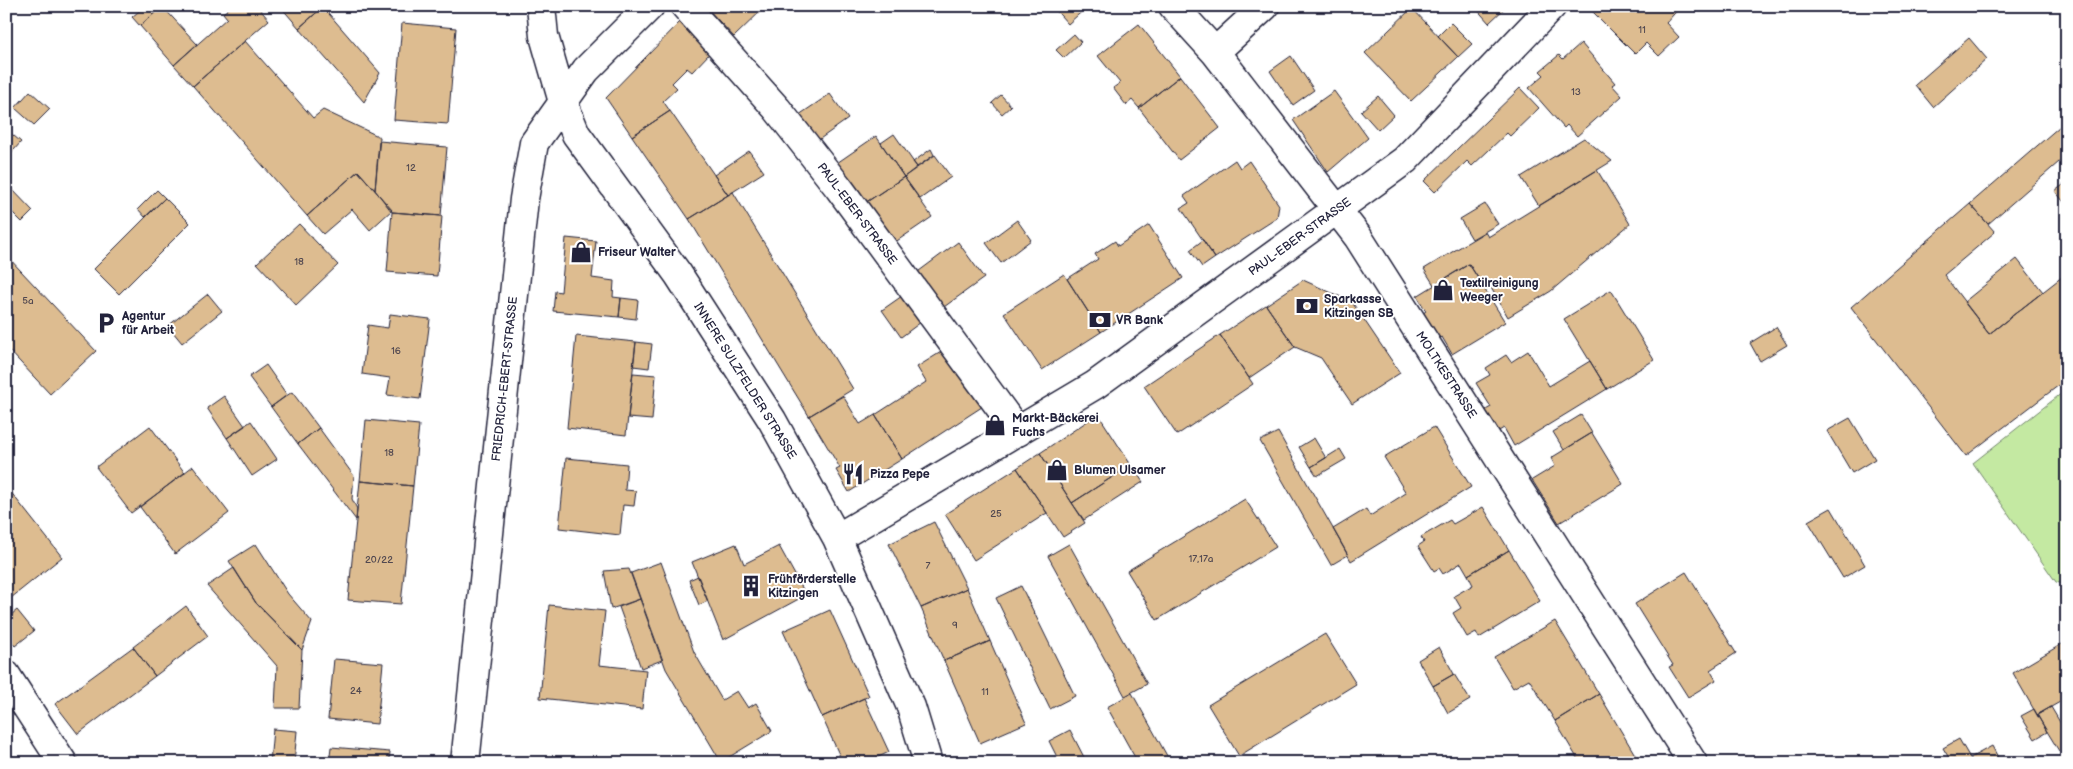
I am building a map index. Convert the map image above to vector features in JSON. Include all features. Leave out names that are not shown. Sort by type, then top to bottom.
[{"type":"street","points":[[541,6],[544,36],[563,102]]},
{"type":"street","name":"FRIEDRICH-EBERT-STRASSE","points":[[465,763],[524,200],[534,144],[586,70],[650,6]]},
{"type":"street","name":"PAUL-EBER-STRASSE","points":[[685,6],[777,109],[839,188],[1018,432]]},
{"type":"street","name":"MOLTKESTRASSE","points":[[1173,6],[1215,52],[1358,237],[1693,763]]},
{"type":"street","points":[[1215,52],[1265,6]]},
{"type":"street","name":"PAUL-EBER-STRASSE","points":[[837,538],[1096,386],[1337,211],[1405,160],[1552,6]]},
{"type":"street","name":"INNERE SULZFELDER STRASSE","points":[[563,102],[576,134],[678,274],[772,420],[837,538],[911,707],[928,763]]},
{"type":"street","points":[[6,675],[63,763]]},
{"type":"green space","points":[[2067,389],[2067,585],[2056,582],[1973,463]]},
{"type":"building","points":[[145,6],[157,6],[159,9],[140,26],[132,17]]},
{"type":"building","points":[[162,6],[197,44],[174,65],[140,26]]},
{"type":"building","points":[[232,6],[257,6],[269,20],[193,86],[174,65],[227,18],[223,13]]},
{"type":"building","points":[[280,6],[324,6],[299,28]]},
{"type":"building","points":[[705,6],[766,6],[734,37]]},
{"type":"building","points":[[1052,6],[1088,6],[1068,24]]},
{"type":"building","points":[[1474,6],[1507,6],[1489,23]]},
{"type":"building","points":[[1595,6],[1681,6],[1666,23],[1679,37],[1659,56],[1646,43],[1635,54],[1591,10]]},
{"type":"building","points":[[323,7],[380,73],[364,102],[299,28]]},
{"type":"building","points":[[1412,8],[1458,57],[1411,101],[1365,53]]},
{"type":"building","points":[[681,21],[710,53],[692,72],[687,68],[672,83],[677,88],[663,101],[670,111],[632,136],[606,98]]},
{"type":"building","points":[[402,23],[456,28],[448,124],[394,120]]},
{"type":"building","points":[[1451,23],[1472,44],[1458,57],[1438,36]]},
{"type":"building","points":[[1139,24],[1180,76],[1139,108],[1132,100],[1126,105],[1113,88],[1120,83],[1098,56]]},
{"type":"building","points":[[1074,34],[1081,42],[1064,58],[1056,50]]},
{"type":"building","points":[[1969,38],[1987,59],[1933,107],[1915,85]]},
{"type":"building","points":[[245,41],[313,118],[323,110],[380,137],[375,190],[358,171],[307,216],[193,86]]},
{"type":"building","points":[[1581,43],[1615,83],[1612,85],[1622,96],[1577,136],[1567,125],[1564,128],[1529,88],[1544,75],[1540,71],[1559,55],[1563,59]]},
{"type":"building","points":[[1291,56],[1314,90],[1293,105],[1270,71]]},
{"type":"building","points":[[1180,76],[1220,128],[1179,160],[1139,108]]},
{"type":"building","points":[[1520,88],[1539,108],[1510,136],[1507,133],[1472,166],[1467,161],[1435,192],[1424,181]]},
{"type":"building","points":[[30,91],[50,109],[34,125],[15,108]]},
{"type":"building","points":[[1334,91],[1368,138],[1328,172],[1293,120]]},
{"type":"building","points":[[830,94],[848,119],[817,141],[799,115]]},
{"type":"building","points":[[1001,95],[1011,106],[1002,114],[992,103]]},
{"type":"building","points":[[1378,96],[1394,115],[1378,130],[1361,111]]},
{"type":"building","points":[[670,111],[728,195],[689,219],[632,136]]},
{"type":"building","points":[[2067,120],[2067,155],[1988,224],[1970,204]]},
{"type":"building","points":[[6,129],[21,142],[6,159]]},
{"type":"building","points":[[894,134],[917,167],[904,177],[881,143]]},
{"type":"building","points":[[876,136],[904,177],[862,205],[834,165]]},
{"type":"building","points":[[1584,138],[1612,161],[1539,206],[1521,177]]},
{"type":"building","points":[[379,141],[447,147],[441,216],[392,212],[375,190]]},
{"type":"building","points":[[931,149],[934,155],[917,167],[913,162]]},
{"type":"building","points":[[749,151],[764,172],[728,195],[714,175]]},
{"type":"building","points":[[935,155],[951,177],[920,199],[904,177]]},
{"type":"building","points":[[1235,160],[1240,168],[1249,161],[1279,205],[1277,218],[1215,258],[1181,208],[1189,203],[1184,196]]},
{"type":"building","points":[[1597,170],[1630,224],[1551,291],[1508,317],[1487,281],[1482,284],[1469,264],[1434,285],[1424,269],[1485,232],[1488,237]]},
{"type":"building","points":[[358,171],[392,210],[370,230],[352,209],[323,234],[307,216]]},
{"type":"building","points":[[904,177],[932,217],[891,245],[862,205]]},
{"type":"building","points":[[2067,182],[2067,206],[2055,191]]},
{"type":"building","points":[[11,188],[33,211],[22,222],[6,206],[6,192]]},
{"type":"building","points":[[157,190],[165,198],[145,217],[138,209]]},
{"type":"building","points":[[733,192],[853,389],[809,416],[689,219]]},
{"type":"building","points":[[165,198],[190,223],[119,294],[94,269]]},
{"type":"building","points":[[1485,204],[1498,224],[1472,239],[1460,219]]},
{"type":"building","points":[[1970,204],[1995,232],[1944,275],[1989,334],[2067,273],[2067,379],[1966,456],[1851,307]]},
{"type":"building","points":[[392,212],[442,216],[437,276],[387,272]]},
{"type":"building","points":[[1017,220],[1031,240],[1001,263],[986,243]]},
{"type":"building","points":[[299,224],[338,265],[296,305],[257,263]]},
{"type":"building","points":[[1149,225],[1183,278],[1101,332],[1067,279],[1098,259],[1095,254],[1115,241],[1118,246]]},
{"type":"building","points":[[566,238],[596,241],[592,278],[614,281],[613,297],[621,298],[619,317],[553,311],[555,291],[561,292]]},
{"type":"building","points":[[1203,240],[1215,258],[1202,267],[1190,250]]},
{"type":"building","points":[[958,242],[984,278],[937,312],[911,277]]},
{"type":"building","name":"Agentur für Arbeit","points":[[6,255],[96,351],[50,394],[6,347]]},
{"type":"building","points":[[2017,259],[2043,292],[1989,334],[1964,302]]},
{"type":"building","points":[[1469,264],[1505,322],[1452,354],[1442,337],[1438,340],[1422,314],[1426,311],[1417,296]]},
{"type":"building","points":[[1064,274],[1101,332],[1042,370],[1004,313]]},
{"type":"building","points":[[1303,280],[1352,302],[1400,373],[1352,404],[1321,358],[1295,347],[1266,305]]},
{"type":"building","points":[[1611,290],[1654,360],[1607,389],[1564,319]]},
{"type":"building","points":[[208,294],[222,311],[182,343],[168,326]]},
{"type":"building","points":[[902,296],[921,322],[901,337],[882,310]]},
{"type":"building","points":[[621,298],[638,300],[636,319],[619,317]]},
{"type":"building","points":[[1266,305],[1295,347],[1249,378],[1220,335]]},
{"type":"building","points":[[390,314],[430,319],[420,399],[387,395],[390,378],[362,374],[368,325],[388,328]]},
{"type":"building","points":[[1776,327],[1787,345],[1760,361],[1750,343]]},
{"type":"building","points":[[1220,335],[1253,384],[1177,435],[1144,386]]},
{"type":"building","points":[[576,336],[636,342],[626,435],[567,428]]},
{"type":"building","points":[[636,342],[652,344],[649,368],[633,366]]},
{"type":"building","points":[[949,347],[988,403],[902,459],[875,415],[926,382],[917,367]]},
{"type":"building","points":[[1528,351],[1549,386],[1590,361],[1607,389],[1514,446],[1504,428],[1497,432],[1484,411],[1491,407],[1476,383],[1490,375],[1486,368],[1506,355],[1511,362]]},
{"type":"building","points":[[266,365],[287,395],[271,407],[249,377]]},
{"type":"building","points":[[633,373],[656,375],[652,420],[628,418]]},
{"type":"building","points":[[292,392],[319,428],[298,444],[271,407]]},
{"type":"building","points":[[224,396],[245,426],[227,438],[207,408]]},
{"type":"building","points":[[843,396],[860,424],[875,415],[902,459],[849,492],[836,470],[840,468],[809,416]]},
{"type":"building","points":[[1098,414],[1131,465],[1072,503],[1040,453]]},
{"type":"building","points":[[1581,415],[1592,433],[1564,450],[1553,432]]},
{"type":"building","points":[[1850,418],[1875,459],[1852,473],[1827,431]]},
{"type":"building","points":[[366,420],[419,425],[413,486],[360,481]]},
{"type":"building","points":[[251,421],[277,459],[252,476],[227,438]]},
{"type":"building","points":[[150,426],[185,473],[131,513],[96,467]]},
{"type":"building","points":[[1434,427],[1471,487],[1351,561],[1333,529],[1366,509],[1370,516],[1406,493],[1384,457]]},
{"type":"building","points":[[319,428],[354,476],[352,499],[357,509],[356,520],[298,444]]},
{"type":"building","points":[[1278,432],[1348,555],[1331,565],[1260,441]]},
{"type":"building","points":[[1592,433],[1623,484],[1559,523],[1532,480],[1555,466],[1551,458]]},
{"type":"building","points":[[1314,438],[1326,458],[1311,467],[1299,447]]},
{"type":"building","points":[[1340,449],[1346,459],[1317,476],[1311,467]]},
{"type":"building","points":[[1040,453],[1085,523],[1063,537],[1017,468]]},
{"type":"building","points":[[566,458],[627,464],[625,490],[636,491],[634,506],[623,505],[620,535],[559,528]]},
{"type":"building","points":[[1131,465],[1143,482],[1084,520],[1072,503]]},
{"type":"building","points":[[193,466],[229,513],[175,554],[140,507]]},
{"type":"building","points":[[1017,468],[1047,513],[974,560],[945,514]]},
{"type":"building","points":[[360,481],[413,486],[401,604],[348,600]]},
{"type":"building","points":[[6,486],[62,557],[6,602]]},
{"type":"building","points":[[1245,499],[1276,547],[1157,620],[1127,571]]},
{"type":"building","points":[[1483,507],[1509,550],[1468,575],[1461,563],[1443,574],[1439,568],[1434,571],[1418,546],[1424,542],[1421,537],[1450,520],[1453,524]]},
{"type":"building","points":[[1831,508],[1865,565],[1843,578],[1808,521]]},
{"type":"building","points":[[934,522],[967,588],[921,608],[889,544]]},
{"type":"building","points":[[256,544],[288,594],[312,622],[302,650],[256,603],[229,561]]},
{"type":"building","name":"Frühförderstelle Kitzingen","points":[[736,544],[744,564],[779,546],[806,595],[723,640],[692,562]]},
{"type":"building","points":[[1069,544],[1147,684],[1125,696],[1048,556]]},
{"type":"building","points":[[1509,550],[1540,601],[1479,638],[1476,632],[1467,637],[1453,613],[1461,608],[1454,596],[1473,585],[1468,575]]},
{"type":"building","points":[[661,562],[694,652],[722,700],[737,691],[748,708],[756,703],[772,731],[721,762],[666,669],[631,573]]},
{"type":"building","points":[[234,568],[256,603],[302,650],[299,708],[275,708],[277,666],[207,586]]},
{"type":"building","points":[[629,569],[640,599],[611,609],[604,571]]},
{"type":"building","points":[[1686,572],[1736,653],[1710,670],[1716,680],[1688,697],[1669,667],[1673,665],[1635,604]]},
{"type":"building","points":[[698,576],[708,601],[699,605],[689,580]]},
{"type":"building","points":[[1021,586],[1075,696],[1050,709],[996,598]]},
{"type":"building","points":[[967,588],[990,641],[944,661],[921,608]]},
{"type":"building","points":[[640,599],[662,660],[641,668],[619,607]]},
{"type":"building","points":[[549,605],[605,611],[599,665],[646,670],[642,709],[540,698]]},
{"type":"building","points":[[186,606],[208,636],[155,676],[133,647]]},
{"type":"building","points":[[17,610],[34,631],[15,646],[6,635],[6,619]]},
{"type":"building","points":[[830,610],[869,696],[822,717],[783,631]]},
{"type":"building","points":[[1555,621],[1599,694],[1555,721],[1529,679],[1513,688],[1494,657]]},
{"type":"building","points":[[1325,634],[1356,684],[1239,756],[1208,705]]},
{"type":"building","points":[[990,641],[1026,723],[980,743],[944,661]]},
{"type":"building","points":[[2067,641],[2067,698],[2037,715],[2013,673]]},
{"type":"building","points":[[133,647],[155,676],[78,734],[55,704]]},
{"type":"building","points":[[1439,647],[1454,674],[1433,686],[1418,660]]},
{"type":"building","points":[[334,659],[383,663],[377,724],[328,719]]},
{"type":"building","points":[[1454,674],[1470,700],[1448,713],[1433,686]]},
{"type":"building","points":[[1132,693],[1171,763],[1138,763],[1107,707]]},
{"type":"building","points":[[1599,694],[1640,763],[1580,763],[1555,721]]},
{"type":"building","points":[[864,698],[889,752],[866,763],[843,763],[822,717]]},
{"type":"building","points":[[2051,707],[2067,734],[2067,747],[2059,751],[2037,715]]},
{"type":"building","points":[[2034,709],[2047,732],[2035,739],[2021,716]]},
{"type":"building","points":[[273,729],[297,731],[294,763],[270,763]]},
{"type":"building","points":[[1070,730],[1087,763],[1060,763],[1049,741]]},
{"type":"building","points":[[1959,739],[1973,763],[1952,763],[1943,748]]},
{"type":"building","points":[[1992,746],[2001,763],[1973,763],[1970,758]]},
{"type":"building","points":[[331,747],[390,752],[389,763],[329,763]]},
{"type":"place","name":"Friseur Walter","points":[[581,252]]},
{"type":"place","name":"Textilreinigung Weeger","points":[[1443,290]]},
{"type":"place","name":"Sparkasse Kitzingen SB","points":[[1307,306]]},
{"type":"place","name":"VR Bank","points":[[1100,320]]},
{"type":"place","name":"Agentur für Arbeit","points":[[106,323]]},
{"type":"place","name":"Markt-Bäckerei Fuchs","points":[[995,425]]},
{"type":"place","name":"Blumen Ulsamer","points":[[1057,470]]},
{"type":"place","name":"Pizza Pepe","points":[[853,474]]},
{"type":"place","name":"Frühförderstelle Kitzingen","points":[[751,586]]}]
